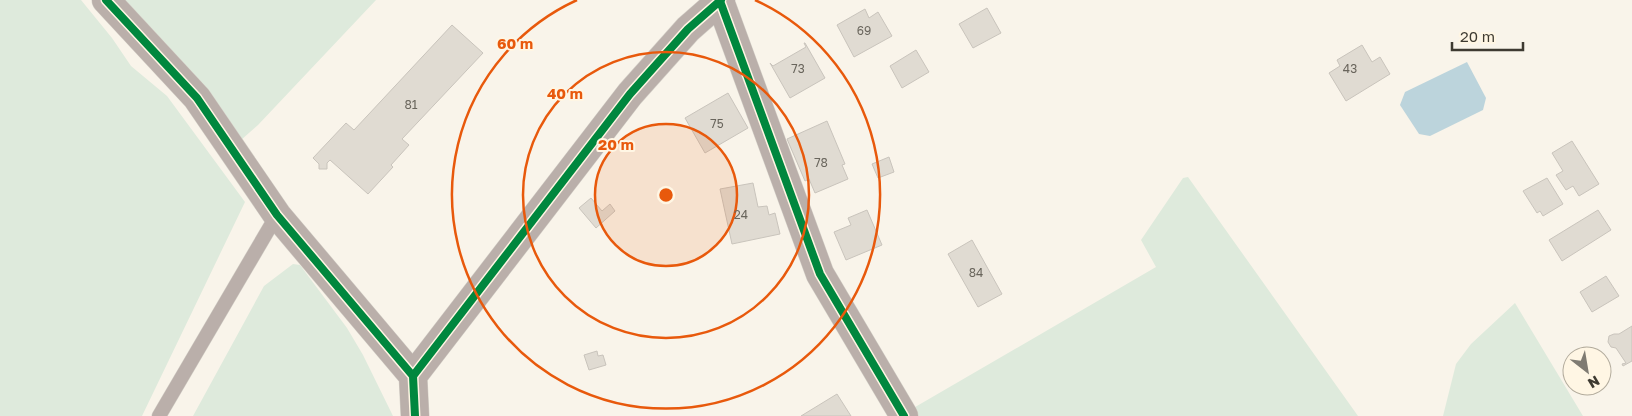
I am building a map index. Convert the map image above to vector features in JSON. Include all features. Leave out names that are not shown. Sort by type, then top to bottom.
[{"type":"street","points":[[106,0],[197,98],[277,215],[413,376],[416,416]]},
{"type":"street","points":[[413,376],[630,94],[688,29],[721,0],[820,274],[904,416]]},
{"type":"lane","points":[[159,416],[277,215]]},
{"type":"green space","points":[[0,0],[81,0],[112,38],[131,66],[167,96],[245,202],[142,416],[0,416]]},
{"type":"green space","points":[[117,0],[376,0],[258,125],[241,140]]},
{"type":"green space","points":[[1188,177],[1358,416],[913,416],[910,410],[1156,267],[1141,240],[1183,178]]},
{"type":"green space","points":[[293,264],[300,265],[347,328],[363,355],[393,416],[193,416],[264,286]]},
{"type":"green space","points":[[1515,303],[1562,381],[1562,396],[1571,396],[1583,416],[1443,416],[1456,364],[1471,344]]},
{"type":"water","points":[[1467,62],[1486,98],[1483,110],[1430,136],[1419,134],[1400,105],[1405,92]]},
{"type":"building","points":[[987,8],[1001,33],[973,48],[959,24]]},
{"type":"building","points":[[865,9],[869,18],[878,12],[892,36],[854,57],[837,25]]},
{"type":"building","points":[[452,25],[483,53],[402,139],[409,145],[391,165],[393,167],[368,194],[330,160],[327,163],[327,169],[319,169],[319,164],[313,158],[346,123],[354,130]]},
{"type":"building","points":[[804,43],[825,78],[790,98],[770,63],[773,66],[806,47]]},
{"type":"building","points":[[1362,45],[1372,62],[1380,57],[1390,74],[1346,101],[1329,73],[1340,66],[1337,60]]},
{"type":"building","points":[[916,50],[929,72],[902,88],[890,66]]},
{"type":"building","points":[[728,93],[748,128],[705,153],[685,118]]},
{"type":"building","points":[[827,121],[845,164],[842,165],[848,179],[815,193],[809,179],[805,181],[787,139]]},
{"type":"building","points":[[1572,141],[1599,184],[1579,196],[1573,186],[1566,190],[1556,175],[1563,171],[1552,153]]},
{"type":"building","points":[[889,157],[894,172],[878,178],[872,164]]},
{"type":"building","points":[[1547,178],[1563,204],[1543,216],[1540,211],[1537,213],[1523,191]]},
{"type":"building","points":[[753,183],[758,207],[767,206],[769,215],[775,213],[780,234],[732,244],[720,189]]},
{"type":"building","points":[[591,198],[602,211],[610,204],[615,211],[596,228],[579,208]]},
{"type":"building","points":[[867,210],[882,245],[846,260],[834,232],[851,225],[848,218]]},
{"type":"building","points":[[1598,210],[1611,230],[1562,261],[1549,240]]},
{"type":"building","points":[[972,240],[1002,294],[978,307],[948,254]]},
{"type":"building","points":[[1606,276],[1619,296],[1592,312],[1580,292]]},
{"type":"building","points":[[1632,326],[1632,361],[1623,366],[1622,364],[1626,363],[1616,348],[1612,347],[1608,342],[1609,336],[1619,334]]},
{"type":"building","points":[[597,351],[598,356],[603,355],[606,365],[589,370],[584,355]]},
{"type":"building","points":[[837,394],[851,416],[801,416]]},
{"type":"cycle path","points":[[106,0],[197,98],[277,215],[413,376],[415,416]]},
{"type":"cycle path","points":[[413,376],[630,94],[688,29],[721,0]]},
{"type":"cycle path","points":[[720,1],[820,274],[904,416]]}]
